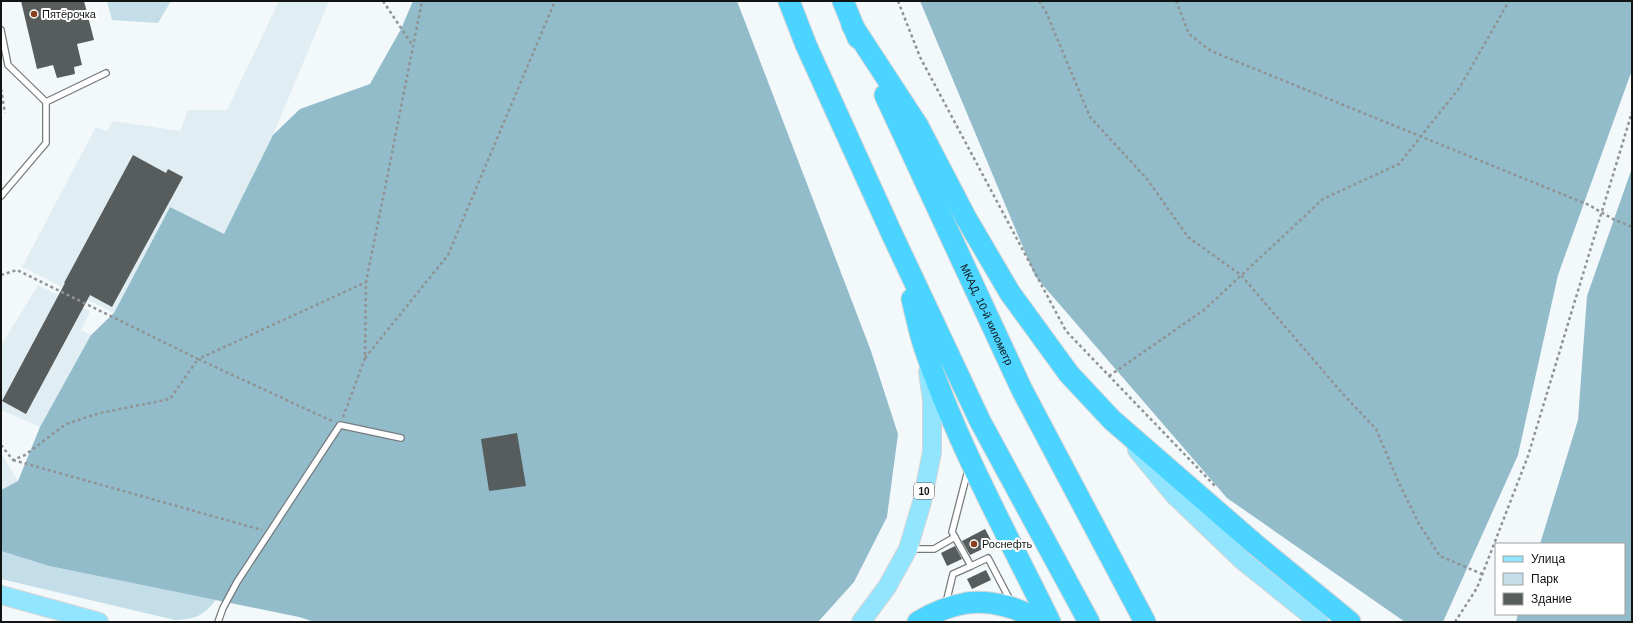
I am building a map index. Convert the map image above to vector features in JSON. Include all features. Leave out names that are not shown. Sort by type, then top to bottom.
[{"type":"highway","points":[[788,1],[806,45],[891,232],[980,421],[1088,622]]},
{"type":"highway","name":"МКАД, 10-й километр","points":[[843,1],[852,25],[1022,390],[1145,622]]},
{"type":"highway","points":[[852,25],[918,126],[966,218],[1010,293],[1069,374],[1112,420],[1256,545],[1350,622]]},
{"type":"highway","name":"10","points":[[891,232],[910,290],[924,345]]},
{"type":"highway","points":[[924,345],[948,409],[970,460],[1050,622]]},
{"type":"highway","points":[[918,622],[929,615],[968,603],[998,604],[1031,616],[1038,622]]},
{"type":"main road","name":"10","points":[[861,622],[887,587],[908,549],[922,502],[932,452],[932,400],[924,345]]},
{"type":"main road","points":[[1112,420],[1174,495],[1243,561],[1319,622]]},
{"type":"main road","points":[[1127,590],[1151,622]]},
{"type":"main road","points":[[1,595],[99,622]]},
{"type":"lane","points":[[1,30],[8,65],[46,102],[46,143],[1,196]]},
{"type":"lane","points":[[46,102],[106,73]]},
{"type":"lane","points":[[218,622],[223,608],[238,582],[340,425],[401,438]]},
{"type":"lane","points":[[970,460],[952,532],[971,566]]},
{"type":"lane","points":[[908,549],[934,549],[955,537]]},
{"type":"lane","points":[[944,610],[953,574],[988,558],[1016,610]]},
{"type":"path","points":[[383,1],[413,46]]},
{"type":"path","points":[[365,358],[366,282],[422,1]]},
{"type":"path","points":[[1,275],[18,270],[198,359],[340,425],[365,358],[448,254],[555,1]]},
{"type":"path","points":[[898,1],[920,56],[1066,331],[1217,488]]},
{"type":"path","points":[[1039,1],[1046,12],[1090,117],[1147,179],[1188,237],[1241,275],[1342,393],[1376,429],[1398,482],[1419,524],[1440,556],[1482,574]]},
{"type":"path","points":[[1176,1],[1189,34],[1211,51],[1590,205],[1613,219],[1632,227]]},
{"type":"path","points":[[1109,376],[1204,310],[1323,199],[1399,164],[1460,87],[1509,1]]},
{"type":"path","points":[[1,89],[5,113]]},
{"type":"path","points":[[1455,622],[1477,588],[1528,456],[1632,112]]},
{"type":"path","points":[[12,460],[25,455],[66,424],[100,413],[170,399],[198,359],[366,282]]},
{"type":"path","points":[[1,445],[12,460],[270,532]]},
{"type":"shaded area","points":[[279,1],[329,1],[273,135],[224,235],[170,207],[114,313],[22,267],[96,127],[107,131],[113,121],[180,131],[188,110],[227,110]]},
{"type":"shaded area","points":[[413,1],[737,1],[871,351],[898,434],[887,517],[854,582],[818,622],[315,622],[299,617],[49,566],[1,551],[1,490],[18,481],[40,427],[91,335],[114,313],[170,207],[224,234],[273,135],[300,109],[370,84],[401,29]]},
{"type":"shaded area","points":[[920,1],[1632,1],[1632,70],[1558,275],[1518,455],[1443,622],[1405,622],[1227,498],[1035,276]]},
{"type":"shaded area","points":[[1632,168],[1632,622],[1516,622],[1518,615],[1625,615],[1625,543],[1540,543],[1578,420],[1587,296]]},
{"type":"shaded area","points":[[38,285],[90,311],[81,330],[91,335],[40,427],[1,410],[1,346]]},
{"type":"shaded area","points":[[1,453],[18,481],[1,490]]},
{"type":"green space","points":[[107,1],[171,1],[158,23],[112,20]]},
{"type":"green space","points":[[1,551],[49,566],[216,600],[207,610],[198,616],[188,619],[175,620],[1,579]]},
{"type":"building","points":[[21,1],[84,1],[94,40],[77,44],[82,65],[74,67],[75,74],[57,78],[53,65],[37,69]]},
{"type":"building","points":[[133,155],[166,173],[168,169],[183,177],[112,307],[90,295],[26,414],[2,401]]},
{"type":"building","points":[[517,433],[526,486],[489,491],[481,439]]},
{"type":"building","points":[[985,529],[993,544],[970,555],[962,541]]},
{"type":"building","points":[[955,546],[962,559],[947,566],[941,553]]},
{"type":"building","points":[[986,570],[991,580],[972,589],[967,579]]},
{"type":"place","name":"Пятёрочка","points":[[34,14]]},
{"type":"place","name":"Роснефть","points":[[974,544]]}]
